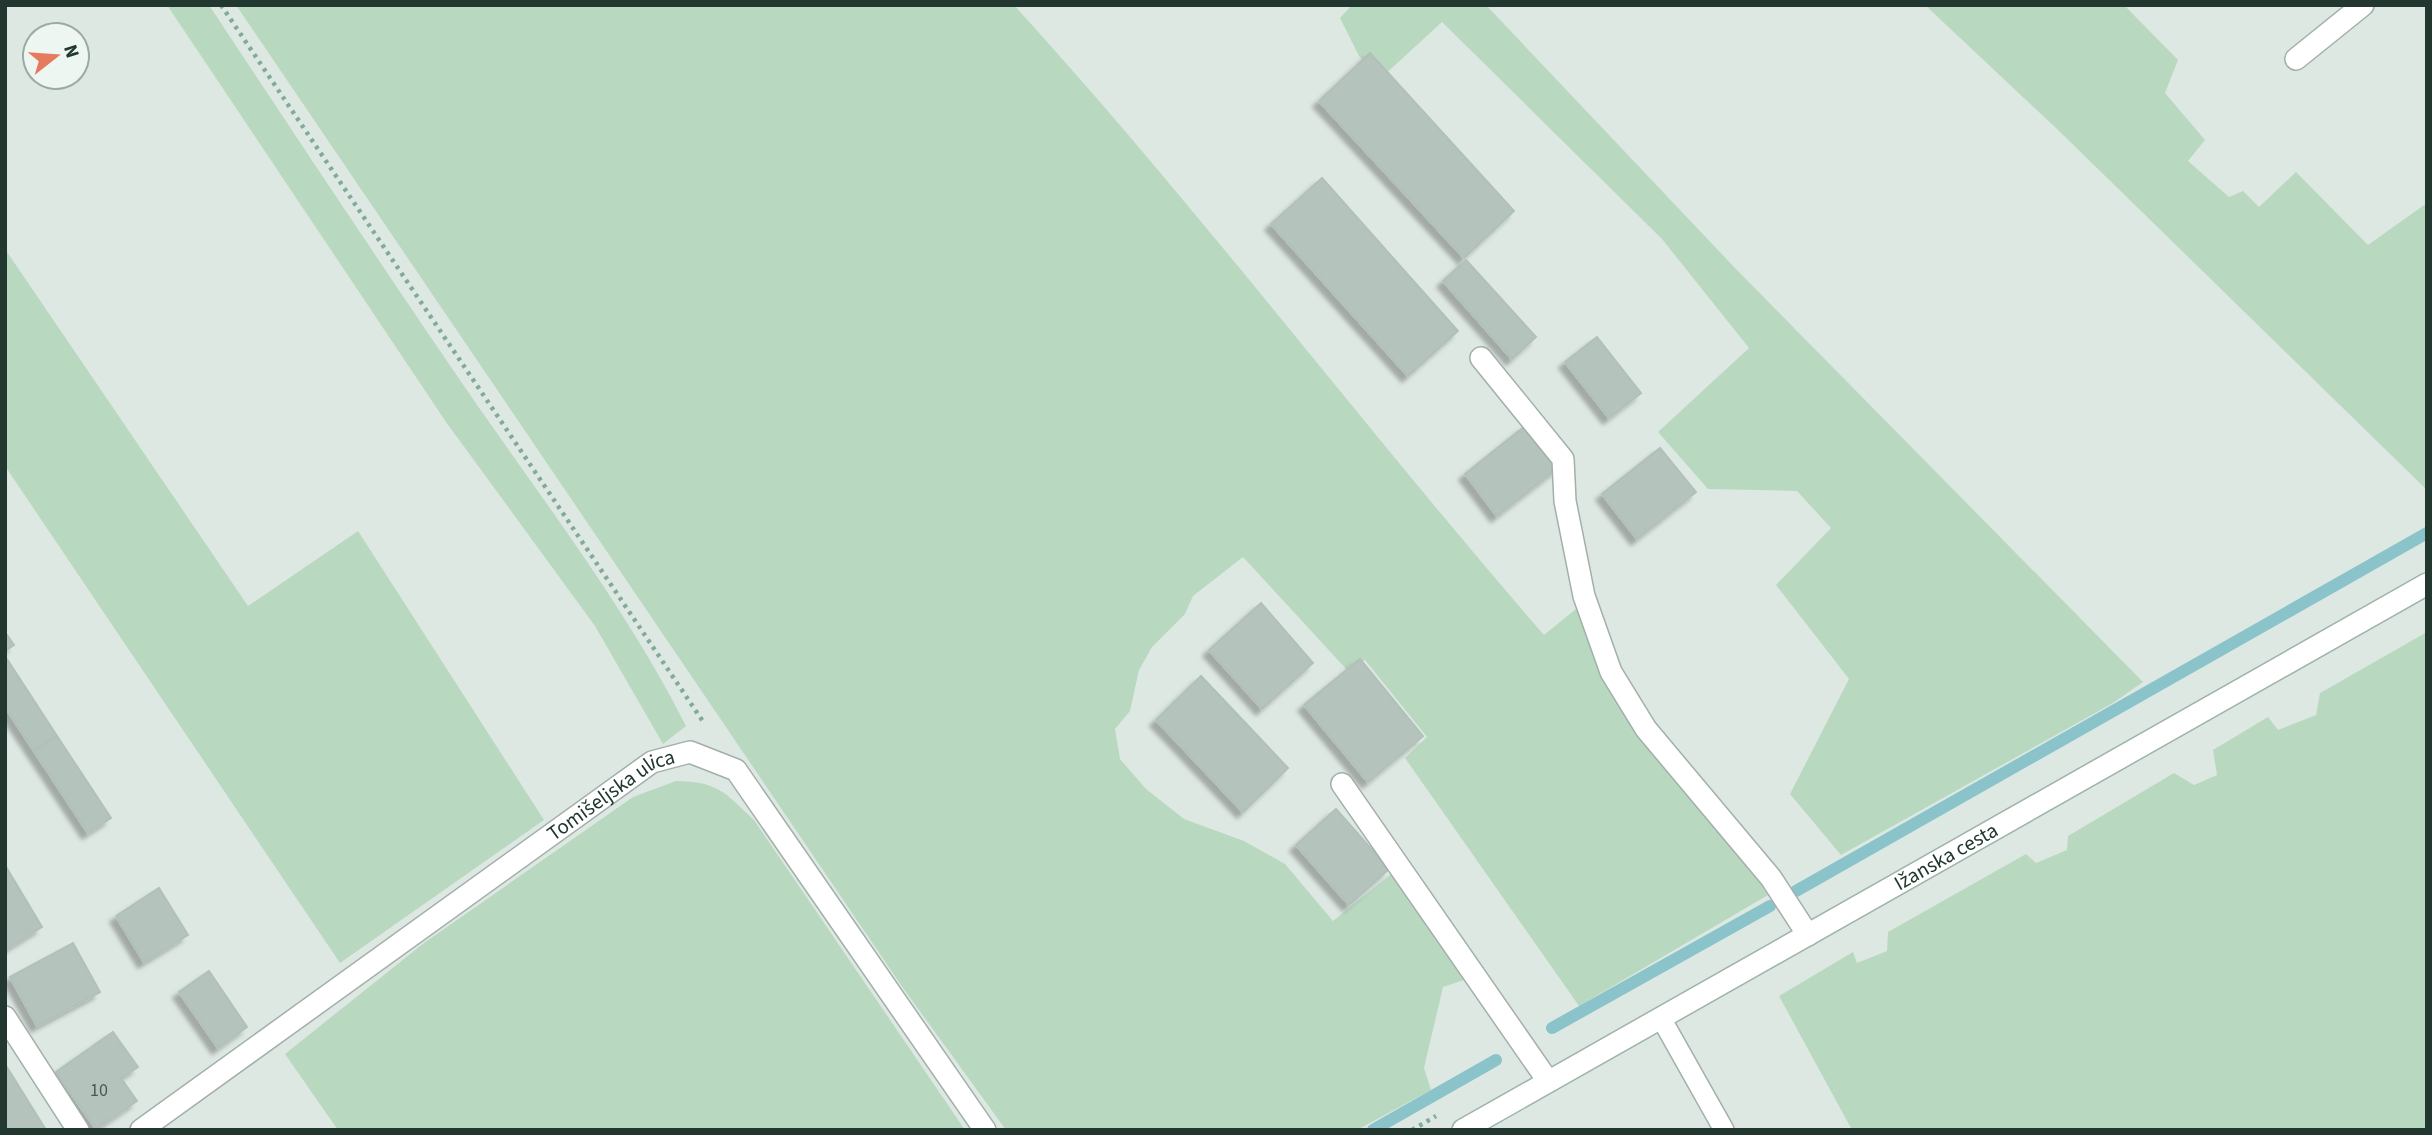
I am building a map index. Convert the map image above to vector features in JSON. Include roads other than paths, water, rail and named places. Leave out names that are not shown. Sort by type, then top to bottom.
[{"type":"street","points":[[2296,59],[2362,5]]},
{"type":"street","points":[[1481,358],[1563,459],[1565,500],[1584,596],[1611,672],[1646,729],[1771,878],[1808,935]]},
{"type":"street","name":"Ižanska cesta","points":[[1463,1130],[2427,584]]},
{"type":"street","name":"Tomišeljska ulica","points":[[141,1130],[652,762],[690,752],[736,770],[985,1130]]},
{"type":"street","points":[[1342,784],[1548,1082]]},
{"type":"street","points":[[5,1017],[78,1130]]},
{"type":"lane","points":[[1661,1018],[1724,1130]]},
{"type":"waterway","points":[[1796,891],[2427,533]]},
{"type":"waterway","points":[[1552,1028],[1770,906]]},
{"type":"waterway","points":[[1373,1130],[1496,1060]]}]
